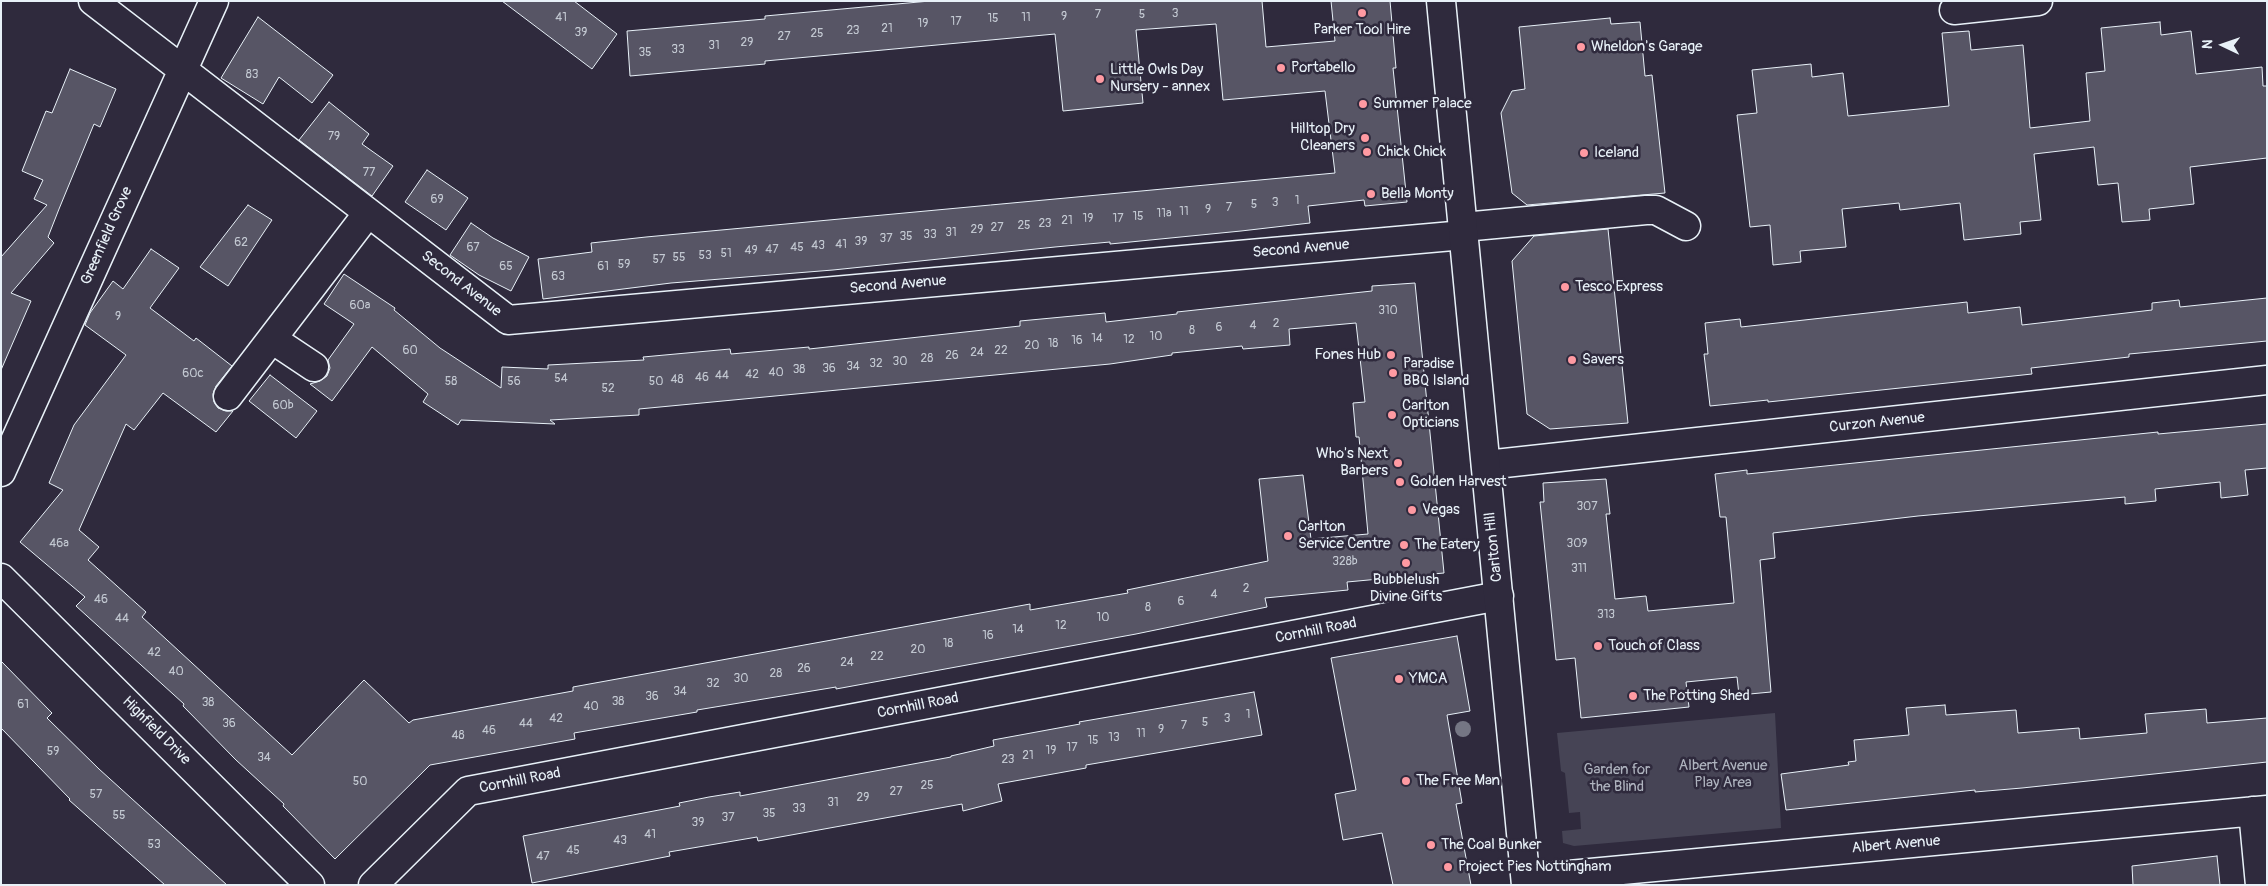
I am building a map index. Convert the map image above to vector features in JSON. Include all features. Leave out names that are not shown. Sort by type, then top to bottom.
[{"type":"street","name":"Second Avenue","points":[[93,1],[508,320],[1463,231],[1646,210],[1656,210],[1686,226]]},
{"type":"street","name":"Greenfield Grove","points":[[1,472],[214,1]]},
{"type":"street","name":"Carlton Hill","points":[[1441,1],[1526,882]]},
{"type":"street","points":[[1954,10],[2038,1]]},
{"type":"street","points":[[228,396],[368,212]]},
{"type":"street","points":[[272,339],[314,367]]},
{"type":"street","name":"Curzon Avenue","points":[[1486,465],[2267,380]]},
{"type":"street","name":"Highfield Drive","points":[[1,578],[310,885]]},
{"type":"street","name":"Cornhill Road","points":[[374,885],[468,791],[1499,596]]},
{"type":"street","points":[[2260,811],[2260,885]]},
{"type":"street","name":"Albert Avenue","points":[[1526,882],[2260,811]]},
{"type":"green space","points":[[1775,713],[1781,828],[1574,846],[1563,843],[1562,831],[1581,829],[1580,812],[1569,813],[1565,773],[1561,771],[1557,733]]},
{"type":"building","points":[[502,1],[574,1],[617,34],[592,69]]},
{"type":"building","points":[[930,1],[1262,1],[1266,47],[1335,41],[1331,1],[1390,1],[1396,68],[1393,68],[1407,202],[1365,206],[1364,200],[1308,206],[1310,223],[1241,231],[1110,244],[1110,242],[1055,247],[833,270],[671,283],[543,299],[538,259],[592,252],[591,243],[1335,173],[1325,91],[1223,100],[1216,24],[1136,30],[1143,103],[1063,111],[1055,34],[765,61],[765,64],[630,76],[627,31],[765,19],[765,16]]},
{"type":"building","points":[[258,17],[333,75],[312,103],[279,77],[263,104],[221,78]]},
{"type":"building","name":"Iceland","points":[[1610,18],[1611,24],[1640,22],[1645,76],[1652,75],[1665,193],[1527,205],[1512,193],[1501,113],[1512,91],[1525,89],[1519,27]]},
{"type":"building","points":[[2160,22],[2161,35],[2191,31],[2196,74],[2262,67],[2263,86],[2267,86],[2267,158],[2190,167],[2194,204],[2149,209],[2150,220],[2122,222],[2118,183],[2098,185],[2094,147],[2034,154],[2041,220],[2020,222],[2021,234],[1964,240],[1960,203],[1900,210],[1899,203],[1842,209],[1846,247],[1800,251],[1801,262],[1773,265],[1770,225],[1750,227],[1737,115],[1757,113],[1752,70],[1811,64],[1812,77],[1843,73],[1848,116],[1949,106],[1942,33],[1969,31],[1971,50],[2023,45],[2030,128],[2090,121],[2086,73],[2105,71],[2101,28]]},
{"type":"building","points":[[70,69],[116,89],[100,127],[94,124],[59,209],[48,237],[54,243],[11,293],[31,301],[1,370],[1,257],[47,205],[34,199],[43,180],[22,171],[46,111],[52,113]]},
{"type":"building","points":[[329,102],[369,134],[362,144],[393,166],[372,196],[299,140]]},
{"type":"building","points":[[427,170],[468,198],[446,230],[405,202]]},
{"type":"building","points":[[248,205],[272,220],[228,286],[200,267]]},
{"type":"building","points":[[471,223],[493,238],[529,257],[511,291],[479,275],[450,255]]},
{"type":"building","points":[[1608,229],[1628,423],[1550,429],[1527,414],[1512,261],[1534,236]]},
{"type":"building","points":[[151,249],[179,268],[150,308],[194,341],[196,338],[232,366],[216,386],[213,394],[214,402],[218,408],[233,411],[216,432],[163,393],[134,430],[126,424],[79,530],[99,547],[88,560],[146,612],[142,617],[292,755],[364,680],[409,723],[413,720],[573,691],[573,687],[1030,604],[1030,610],[1128,593],[1127,590],[1268,561],[1259,479],[1303,475],[1311,539],[1368,534],[1359,437],[1356,437],[1353,403],[1365,402],[1356,323],[1289,329],[1290,345],[1243,349],[1242,346],[1172,353],[1172,355],[1110,364],[639,409],[639,415],[550,420],[555,424],[461,420],[458,425],[423,402],[428,394],[372,347],[332,401],[310,384],[320,381],[327,376],[330,368],[328,360],[354,324],[324,304],[344,274],[395,308],[394,310],[440,348],[501,388],[502,367],[548,369],[548,365],[644,360],[643,357],[730,349],[731,354],[809,347],[809,349],[1020,326],[1020,321],[1105,313],[1106,322],[1177,314],[1177,312],[1372,291],[1372,286],[1415,283],[1444,573],[1347,582],[1348,590],[1265,598],[1267,607],[1136,634],[836,689],[836,687],[697,710],[697,712],[574,733],[575,739],[430,765],[335,859],[283,806],[284,804],[236,760],[183,706],[184,704],[76,606],[85,597],[20,542],[63,490],[49,483],[74,425],[126,355],[85,325],[90,313],[113,281],[123,289]]},
{"type":"building","points":[[2267,298],[2267,341],[2129,354],[2129,357],[2031,368],[2032,374],[1768,402],[1768,400],[1710,406],[1704,354],[1708,354],[1705,323],[1740,319],[1741,327],[1967,302],[1968,313],[2020,307],[2022,325],[2152,310],[2152,303],[2179,300],[2180,307]]},
{"type":"building","points":[[270,375],[317,411],[296,438],[249,401]]},
{"type":"building","points":[[2267,424],[2267,468],[2245,470],[2248,495],[2221,498],[2220,482],[2155,489],[2156,501],[2125,504],[2125,497],[1918,516],[1773,533],[1775,558],[1760,560],[1771,692],[1739,695],[1737,677],[1686,682],[1689,707],[1581,718],[1575,658],[1556,660],[1540,502],[1544,502],[1543,483],[1606,479],[1610,514],[1606,514],[1615,599],[1646,596],[1648,611],[1734,603],[1726,517],[1720,517],[1715,474],[1747,470],[1747,474],[2158,432],[2158,434]]},
{"type":"building","points":[[1457,636],[1470,711],[1447,715],[1462,803],[1456,804],[1471,885],[1393,885],[1382,833],[1343,840],[1335,794],[1356,790],[1331,658]]},
{"type":"building","points":[[1,661],[52,713],[47,718],[99,769],[227,885],[165,885],[69,800],[1,728]]},
{"type":"building","points":[[1254,692],[1262,735],[1086,765],[1086,768],[998,784],[1002,801],[963,811],[962,804],[758,841],[757,837],[669,852],[670,856],[532,883],[523,836],[680,806],[679,803],[709,797],[740,792],[740,796],[951,757],[994,746],[993,740],[1080,724],[1079,722]]},
{"type":"building","points":[[1945,705],[1946,715],[2016,710],[2018,733],[2079,728],[2080,739],[2147,733],[2145,714],[2206,709],[2207,723],[2267,718],[2267,762],[2022,788],[1975,792],[1975,790],[1786,810],[1781,774],[1849,765],[1848,762],[1856,761],[1854,740],[1909,735],[1906,708]]},
{"type":"building","points":[[2217,856],[2220,885],[2133,885],[2132,866]]},
{"type":"place","name":"Parker Tool Hire","points":[[1362,13]]},
{"type":"place","name":"Wheldon's Garage","points":[[1581,47]]},
{"type":"place","name":"Portabello","points":[[1281,68]]},
{"type":"place","name":"Little Owls Day Nursery - annex","points":[[1100,79]]},
{"type":"place","name":"Summer Palace","points":[[1363,104]]},
{"type":"place","name":"Hilltop Dry Cleaners","points":[[1365,138]]},
{"type":"place","name":"Chick Chick","points":[[1367,152]]},
{"type":"place","name":"Iceland","points":[[1584,153]]},
{"type":"place","name":"Bella Monty","points":[[1371,194]]},
{"type":"place","name":"Tesco Express","points":[[1565,287]]},
{"type":"place","name":"Fones Hub","points":[[1391,355]]},
{"type":"place","name":"Savers","points":[[1572,360]]},
{"type":"place","name":"Paradise BBQ Island","points":[[1393,373]]},
{"type":"place","name":"Carlton Opticians","points":[[1392,415]]},
{"type":"place","name":"Who's Next Barbers","points":[[1398,463]]},
{"type":"place","name":"Golden Harvest","points":[[1400,482]]},
{"type":"place","name":"Vegas","points":[[1412,510]]},
{"type":"place","name":"Carlton Service Centre","points":[[1288,536]]},
{"type":"place","name":"The Eatery","points":[[1404,545]]},
{"type":"place","name":"Bubblelush Divine Gifts","points":[[1406,563]]},
{"type":"place","name":"Touch of Class","points":[[1598,646]]},
{"type":"place","name":"YMCA","points":[[1399,679]]},
{"type":"place","name":"The Potting Shed","points":[[1633,696]]},
{"type":"place","name":"The Free Man","points":[[1406,781]]},
{"type":"place","name":"The Coal Bunker","points":[[1431,845]]},
{"type":"place","name":"Project Pies Nottingham","points":[[1448,867]]},
{"type":"park label","name":"Albert Avenue Play Area","points":[[1723,774]]},
{"type":"park label","name":"Garden for the Blind","points":[[1617,778]]}]
